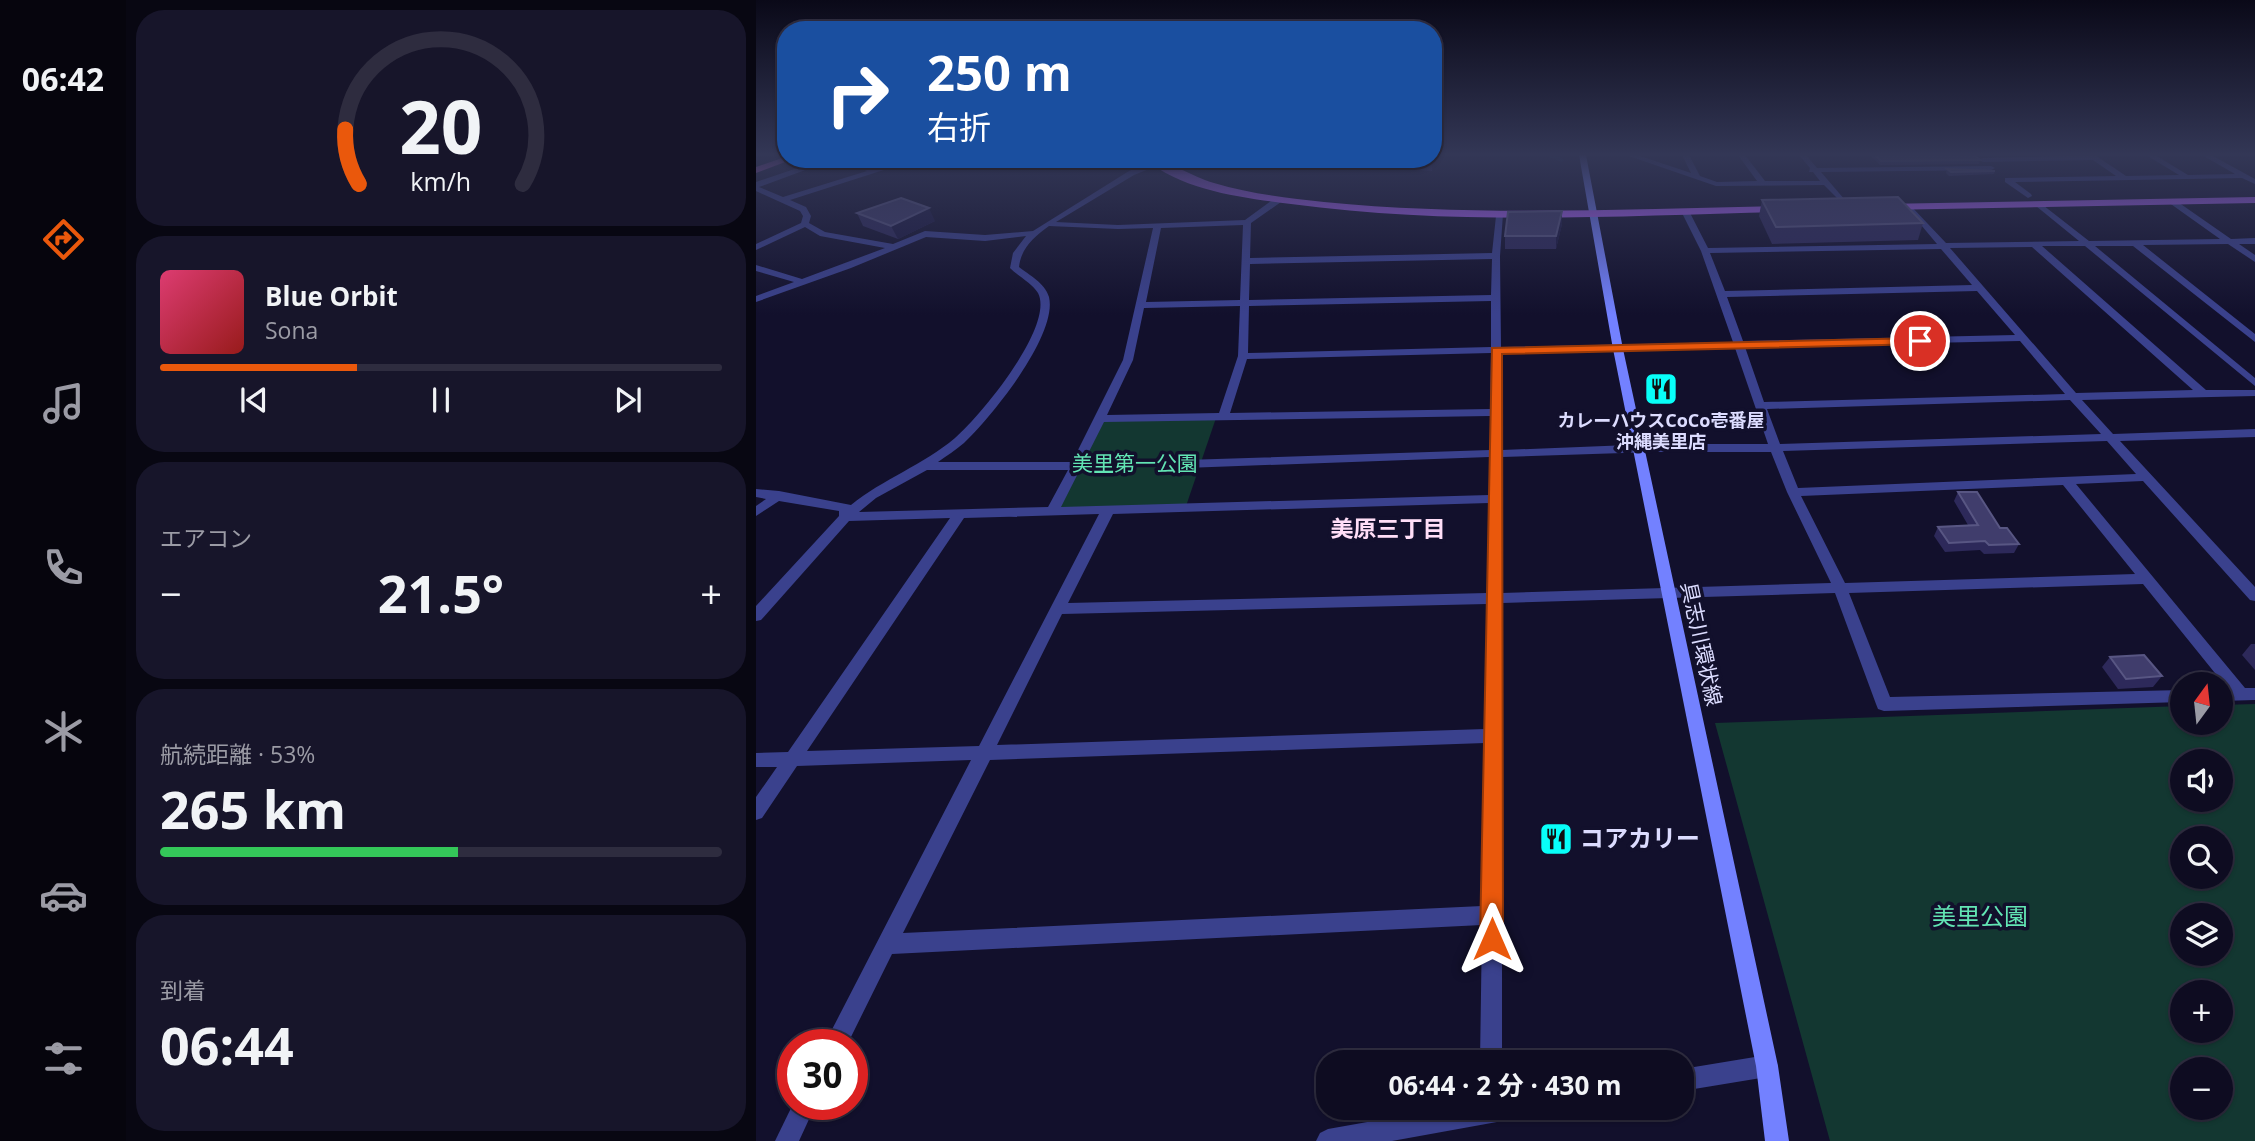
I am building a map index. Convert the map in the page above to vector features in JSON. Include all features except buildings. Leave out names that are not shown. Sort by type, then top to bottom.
[{"type":"main road","points":[[1359,208],[1500,216],[1591,208]]},
{"type":"main road","name":"具志川環状線","points":[[1594,208],[1618,349],[1767,1066],[1777,1141]]},
{"type":"main road","points":[[1601,208],[1685,211],[1731,208]]},
{"type":"street","points":[[801,208],[807,216],[805,224]]},
{"type":"street","points":[[756,616],[845,517],[871,495],[925,466],[960,440],[1000,397],[1038,336],[1045,300],[1041,289],[1014,268],[1014,258],[1034,233],[1076,208]]},
{"type":"street","points":[[1048,225],[1247,222],[1266,208]]},
{"type":"street","points":[[1912,208],[2075,399],[2255,596]]},
{"type":"street","points":[[2044,208],[2255,383]]},
{"type":"street","points":[[2181,208],[2255,259]]},
{"type":"street","points":[[1685,211],[1722,294],[1775,448],[1793,492],[1840,587],[1884,704],[2170,696]]},
{"type":"street","points":[[1491,1050],[1496,256],[1500,216]]},
{"type":"street","points":[[1223,418],[1243,356],[1247,302],[1247,222]]},
{"type":"street","points":[[805,224],[823,234],[892,247]]},
{"type":"street","points":[[756,247],[805,224]]},
{"type":"street","points":[[1054,510],[1128,360],[1158,224]]},
{"type":"street","points":[[756,299],[925,234],[985,238],[1034,233]]},
{"type":"street","points":[[1705,251],[2255,241]]},
{"type":"street","points":[[2135,243],[2255,339]]},
{"type":"street","points":[[2035,244],[2203,393]]},
{"type":"street","points":[[1247,261],[1496,256]]},
{"type":"street","points":[[756,268],[802,282]]},
{"type":"street","points":[[1722,294],[1979,288]]},
{"type":"street","points":[[1141,304],[1496,298]]},
{"type":"street","points":[[1243,356],[1741,347],[2022,338]]},
{"type":"street","points":[[1759,406],[2255,393]]},
{"type":"street","points":[[1100,419],[1496,412]]},
{"type":"street","points":[[1185,464],[1639,448],[1775,448],[2255,433]]},
{"type":"street","points":[[925,466],[1076,466]]},
{"type":"street","points":[[1793,492],[2146,477]]},
{"type":"street","points":[[2066,481],[2143,579],[2248,694]]},
{"type":"street","points":[[756,493],[846,508],[845,517]]},
{"type":"street","points":[[756,512],[779,495]]},
{"type":"street","points":[[845,517],[1495,499]]},
{"type":"street","points":[[843,1029],[1108,510]]},
{"type":"street","points":[[756,812],[959,515]]},
{"type":"street","points":[[1057,609],[1288,606],[1669,591],[2143,579]]},
{"type":"street","points":[[756,760],[1493,736]]},
{"type":"street","points":[[886,944],[1492,915]]},
{"type":"street","points":[[1694,1078],[1767,1066]]},
{"type":"street","points":[[787,1141],[797,1120]]},
{"type":"street","points":[[1328,1141],[1438,1120]]},
{"type":"green space","name":"美里第一公園","points":[[1216,418],[1185,509],[1053,510],[1100,419]]},
{"type":"green space","name":"美里公園","points":[[2255,704],[2255,1141],[1830,1141],[1715,723],[2170,706],[2170,735],[2233,735],[2233,705]]},
{"type":"place","name":"カレーハウスCoCo壱番屋 沖縄美里店","points":[[1661,389]]},
{"type":"place","name":"コアカリー","points":[[1556,839]]},
{"type":"district","name":"美原三丁目","points":[[1388,529]]},
{"type":"route","points":[[1492,939],[1496,350],[1741,347],[1920,341]]}]
